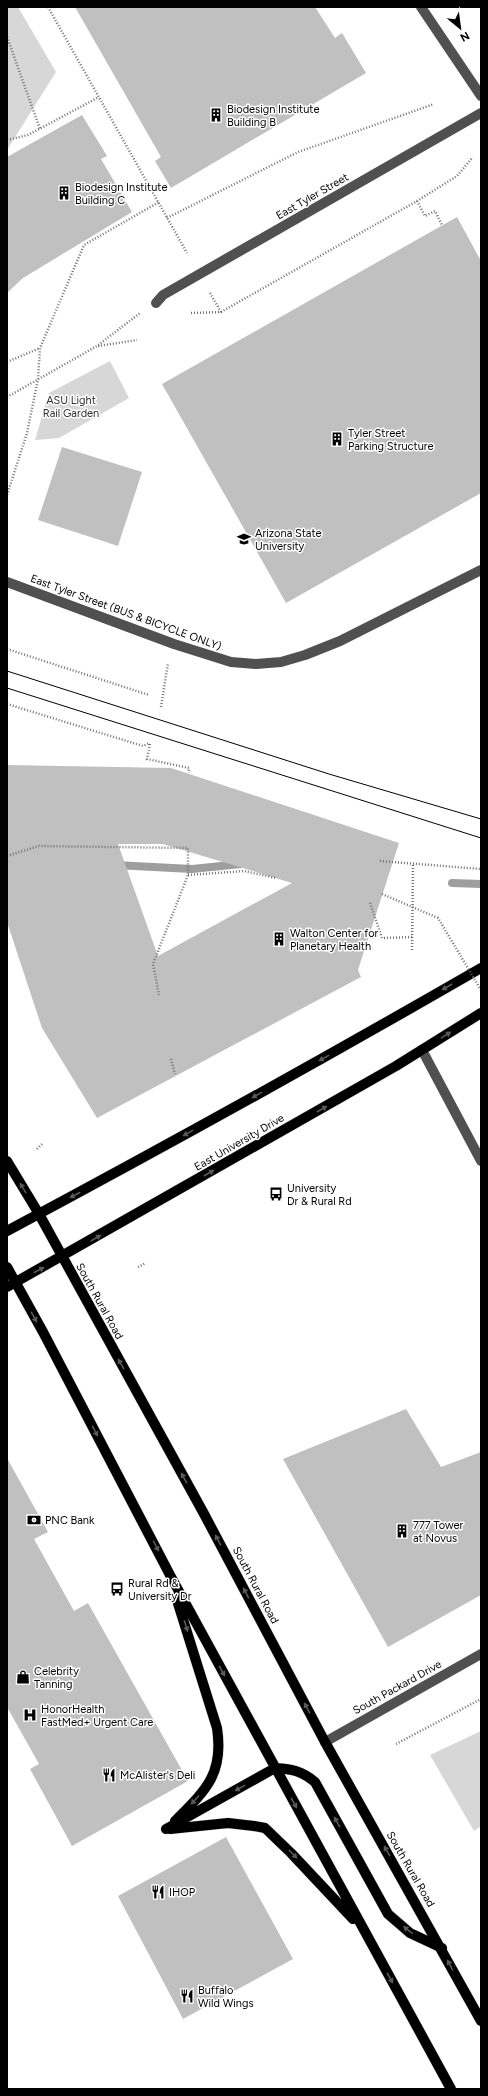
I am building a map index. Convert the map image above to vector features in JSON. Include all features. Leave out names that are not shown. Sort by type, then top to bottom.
[{"type":"main road","points":[[7,1231],[357,1040],[481,968]]},
{"type":"main road","name":"East University Drive","points":[[11,1285],[422,1050],[481,1013]]},
{"type":"main road","name":"South Rural Road","points":[[7,1161],[38,1214],[203,1512],[325,1742],[442,1948],[481,2021]]},
{"type":"main road","points":[[7,1267],[11,1285],[451,2089]]},
{"type":"main road","points":[[166,1829],[198,1798],[212,1778],[220,1748],[217,1728],[170,1575]]},
{"type":"main road","points":[[166,1829],[275,1768],[294,1769],[305,1774],[315,1782],[388,1914],[410,1933],[442,1948]]},
{"type":"main road","points":[[166,1829],[228,1823],[264,1828],[291,1853],[363,1930]]},
{"type":"street","points":[[422,7],[481,96]]},
{"type":"street","name":"East Tyler Street","points":[[156,303],[163,295],[481,113]]},
{"type":"street","name":"East Tyler Street (BUS & BICYCLE ONLY)","points":[[7,582],[174,644],[231,662],[256,664],[281,662],[304,656],[340,641],[481,570]]},
{"type":"street","points":[[422,1050],[481,1161]]},
{"type":"street","name":"South Packard Drive","points":[[325,1742],[481,1654]]},
{"type":"path","points":[[48,7],[187,253]]},
{"type":"path","points":[[7,38],[40,129]]},
{"type":"path","points":[[7,140],[28,136],[99,96]]},
{"type":"path","points":[[168,218],[298,152],[434,104]]},
{"type":"path","points":[[191,313],[221,312],[417,201],[457,176],[472,158]]},
{"type":"path","points":[[417,201],[425,216],[435,211],[442,225]]},
{"type":"path","points":[[7,495],[26,433],[38,379],[40,348],[84,245],[159,202]]},
{"type":"path","points":[[210,293],[221,312]]},
{"type":"path","points":[[7,397],[97,346],[127,321],[156,303]]},
{"type":"path","points":[[97,346],[137,340]]},
{"type":"path","points":[[7,362],[40,348]]},
{"type":"path","points":[[7,649],[149,695]]},
{"type":"path","points":[[161,707],[168,663]]},
{"type":"path","points":[[7,704],[143,746],[150,743],[148,759],[189,768],[189,774]]},
{"type":"path","points":[[7,856],[39,846],[188,848],[188,875],[153,964],[159,995]]},
{"type":"path","points":[[380,862],[481,869]]},
{"type":"path","points":[[412,950],[413,864]]},
{"type":"path","points":[[188,875],[244,870],[276,878]]},
{"type":"path","points":[[382,894],[438,918],[481,990]]},
{"type":"path","points":[[370,904],[382,938],[412,937]]},
{"type":"path","points":[[171,1058],[175,1074]]},
{"type":"path","points":[[37,1149],[42,1143]]},
{"type":"path","points":[[138,1267],[146,1263]]},
{"type":"path","points":[[396,1744],[481,1699]]},
{"type":"green space","points":[[7,7],[18,7],[56,72],[7,150]]},
{"type":"green space","name":"ASU Light Rail Garden","points":[[110,361],[129,398],[59,438],[35,440],[49,393]]},
{"type":"green space","points":[[481,1731],[481,1826],[474,1831],[430,1755]]},
{"type":"building","name":"Biodesign Institute Building B","points":[[75,7],[315,7],[335,38],[342,33],[366,73],[171,188],[155,161],[161,157]]},
{"type":"building","name":"Biodesign Institute Building C","points":[[82,115],[107,156],[101,159],[132,212],[23,278],[7,293],[7,157]]},
{"type":"building","name":"Tyler Street Parking Structure","points":[[457,217],[481,261],[481,493],[286,603],[162,384]]},
{"type":"building","points":[[62,447],[142,472],[118,546],[38,520]]},
{"type":"building","name":"Walton Center for Planetary Health","points":[[7,765],[171,768],[399,843],[358,970],[361,977],[97,1118],[42,1028],[7,922]],"holes":[[[118,844],[163,844],[292,883],[158,956]]]},
{"type":"building","name":"777 Tower at Novus","points":[[406,1409],[441,1467],[481,1452],[481,1595],[388,1647],[283,1459]]},
{"type":"building","points":[[7,1458],[48,1532],[34,1539],[74,1611],[88,1603],[188,1781],[72,1846],[30,1769],[39,1764],[7,1707]]},
{"type":"building","points":[[226,1837],[293,1959],[183,2019],[118,1896]]},
{"type":"waterway","points":[[115,865],[192,869],[241,864]]},
{"type":"waterway","points":[[452,883],[481,884]]},
{"type":"tram line","points":[[7,671],[329,774],[481,819]]},
{"type":"tram line","points":[[7,688],[481,838]]},
{"type":"place","name":"Biodesign Institute Building B","points":[[216,115]]},
{"type":"place","name":"Biodesign Institute Building C","points":[[64,193]]},
{"type":"place","name":"Tyler Street Parking Structure","points":[[337,439]]},
{"type":"place","name":"Arizona State University","points":[[244,539]]},
{"type":"place","name":"Walton Center for Planetary Health","points":[[279,939]]},
{"type":"place","name":"University Dr & Rural Rd","points":[[276,1194]]},
{"type":"place","name":"PNC Bank","points":[[34,1520]]},
{"type":"place","name":"777 Tower at Novus","points":[[402,1531]]},
{"type":"place","name":"Rural Rd & University Dr","points":[[117,1589]]},
{"type":"place","name":"Celebrity Tanning","points":[[23,1677]]},
{"type":"place","name":"HonorHealth FastMed+ Urgent Care","points":[[30,1715]]},
{"type":"place","name":"McAlister's Deli","points":[[109,1775]]},
{"type":"place","name":"IHOP","points":[[158,1892]]},
{"type":"place","name":"Buffalo Wild Wings","points":[[187,1996]]}]
